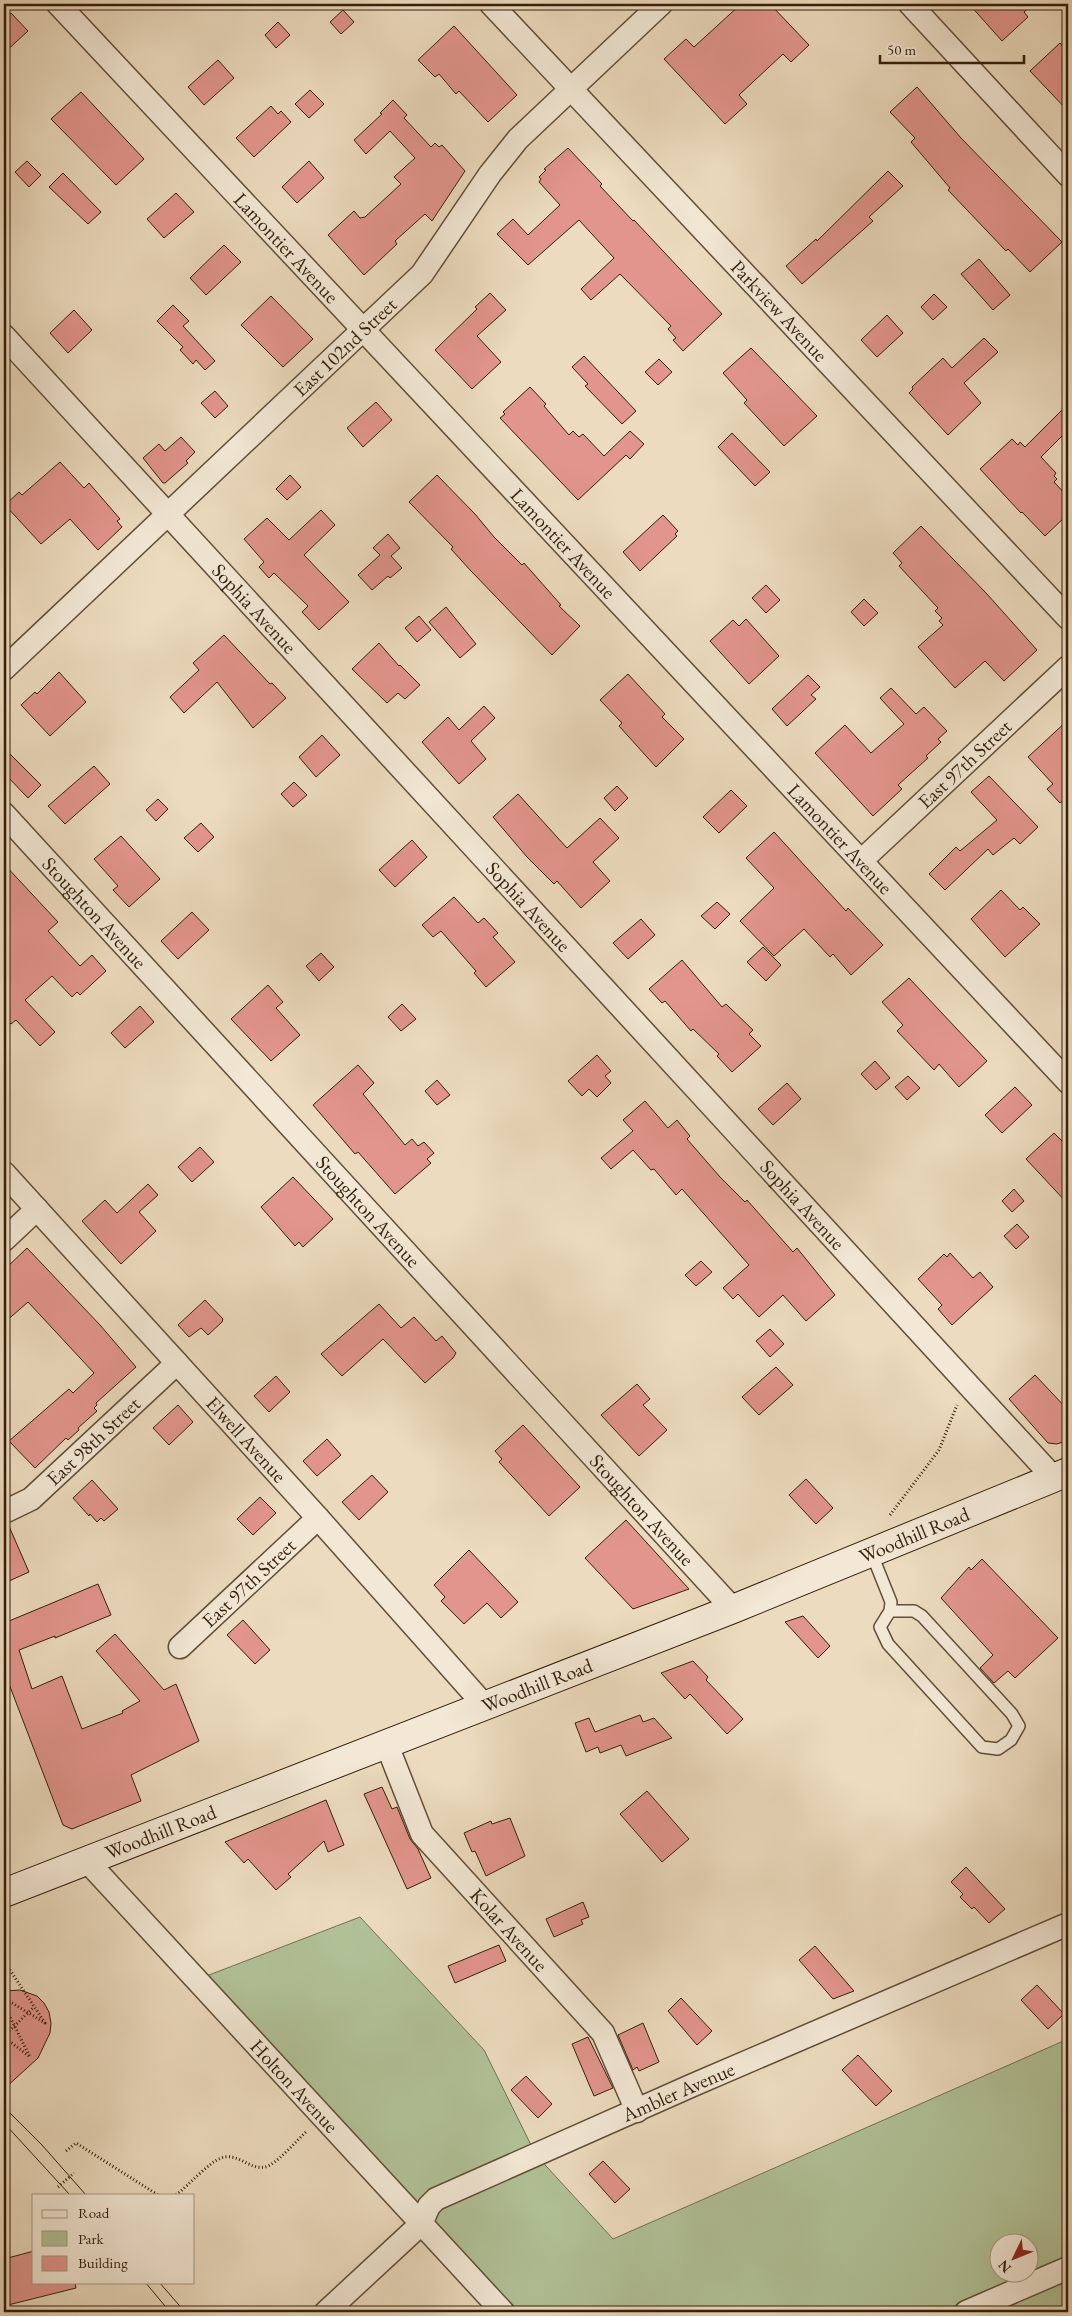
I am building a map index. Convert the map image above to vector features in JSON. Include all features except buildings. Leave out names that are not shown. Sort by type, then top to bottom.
[{"type":"main road","name":"Woodhill Road","points":[[4,1892],[486,1707],[732,1609],[1061,1474]]},
{"type":"street","name":"Lamontier Avenue","points":[[58,4],[1068,1082]]},
{"type":"street","name":"Parkview Avenue","points":[[491,4],[1068,618]]},
{"type":"street","name":"East 102nd Street","points":[[4,670],[422,274],[490,174],[518,138],[661,4]]},
{"type":"street","points":[[910,4],[1068,175]]},
{"type":"street","name":"Sophia Avenue","points":[[4,336],[167,514],[1061,1474]]},
{"type":"street","name":"East 97th Street","points":[[861,861],[1068,667]]},
{"type":"street","name":"Stoughton Avenue","points":[[4,814],[732,1609]]},
{"type":"street","name":"Elwell Avenue","points":[[4,1173],[318,1518],[486,1707]]},
{"type":"street","points":[[4,1240],[37,1209]]},
{"type":"street","name":"East 98th Street","points":[[4,1512],[31,1500],[177,1363]]},
{"type":"street","name":"East 97th Street","points":[[180,1647],[318,1518]]},
{"type":"street","name":"Kolar Avenue","points":[[387,1745],[422,1834],[603,2033],[637,2112]]},
{"type":"street","name":"Holton Avenue","points":[[87,1861],[503,2312]]},
{"type":"street","name":"Ambler Avenue","points":[[326,2312],[421,2224],[428,2206],[436,2199],[637,2112],[693,2085],[1068,1924]]},
{"type":"street","points":[[966,2312],[1068,2268]]},
{"type":"lane","points":[[871,1552],[891,1602],[890,1611],[880,1627],[888,1644],[982,1747],[998,1749],[1011,1740],[1019,1726],[1012,1714],[922,1616],[914,1612],[890,1611]]},
{"type":"path","points":[[890,1515],[939,1450],[957,1405]]},
{"type":"path","points":[[4,1961],[45,2023],[4,1998]]},
{"type":"path","points":[[4,2005],[14,2026],[30,2057],[4,2036],[14,2026],[34,2007]]},
{"type":"path","points":[[4,2067],[10,2078],[4,2074]]},
{"type":"path","points":[[177,2194],[220,2158],[239,2158],[254,2165],[265,2167],[306,2132]]},
{"type":"path","points":[[66,2151],[76,2143],[156,2194]]},
{"type":"path","points":[[58,2187],[74,2173]]},
{"type":"green space","points":[[360,1917],[484,2050],[536,2155],[613,2239],[1068,2039],[1068,2312],[503,2312],[196,1980]]},
{"type":"tram line","points":[[4,2107],[42,2145],[85,2194]]},
{"type":"tram line","points":[[4,2123],[69,2194]]},
{"type":"tram line","points":[[147,2284],[170,2312]]},
{"type":"tram line","points":[[161,2284],[185,2312]]}]
